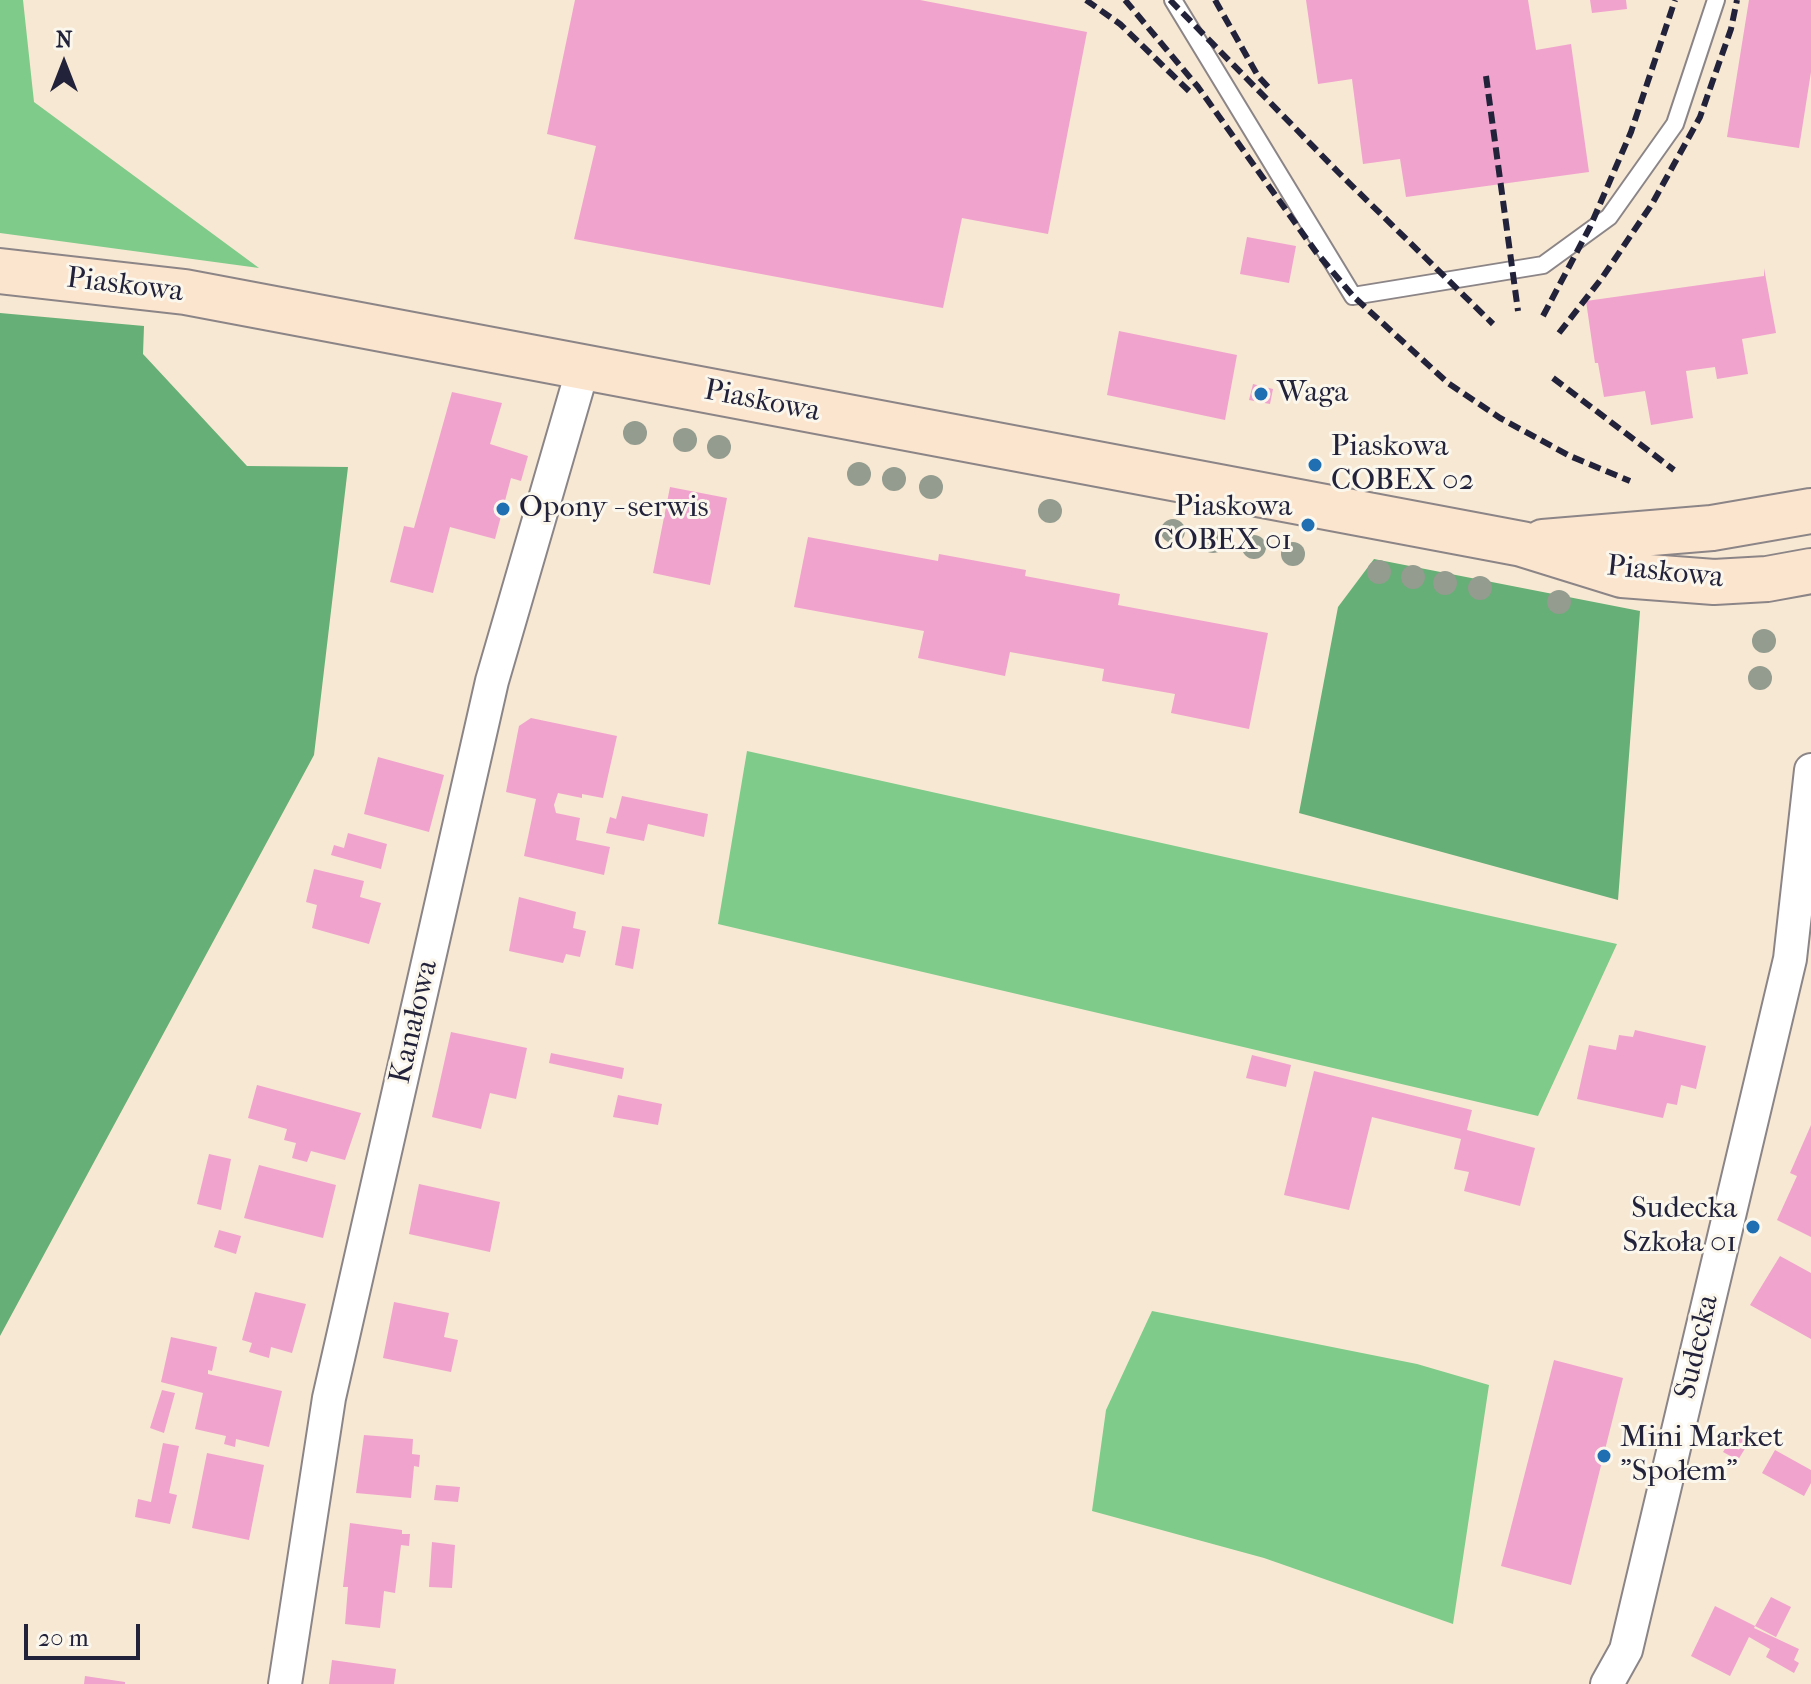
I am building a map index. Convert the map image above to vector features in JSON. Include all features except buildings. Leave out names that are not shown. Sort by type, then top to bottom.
[{"type":"main road","name":"Piaskowa","points":[[0,271],[185,292],[1522,544],[1622,575],[1714,582],[1767,579],[1811,571]]},
{"type":"main road","name":"Piaskowa","points":[[1522,544],[1697,529],[1811,511]]},
{"type":"street","name":"Kanałowa","points":[[285,1684],[336,1367],[492,681],[583,368]]},
{"type":"street","name":"Sudecka","points":[[1607,1684],[1626,1650],[1800,961],[1811,770]]},
{"type":"lane","points":[[1173,0],[1353,296],[1543,265],[1609,217],[1675,124],[1716,0]]},
{"type":"green space","points":[[0,0],[23,0],[34,102],[259,268],[0,233]]},
{"type":"green space","points":[[0,313],[144,326],[143,354],[247,466],[348,467],[314,755],[0,1336]]},
{"type":"green space","points":[[1374,559],[1640,611],[1618,900],[1299,813],[1338,607]]},
{"type":"green space","points":[[747,751],[1617,944],[1538,1116],[718,924]]},
{"type":"green space","points":[[1152,1311],[1417,1364],[1489,1385],[1453,1624],[1264,1558],[1092,1511],[1106,1410]]},
{"type":"railway","points":[[1086,0],[1120,24],[1189,91]]},
{"type":"railway","points":[[1125,0],[1198,87],[1316,252],[1353,296],[1448,383],[1500,418],[1570,456],[1630,481]]},
{"type":"railway","points":[[1170,0],[1340,174],[1493,324]]},
{"type":"railway","points":[[1215,0],[1258,76],[1269,88]]},
{"type":"railway","points":[[1543,316],[1590,227],[1631,132],[1675,0]]},
{"type":"railway","points":[[1559,333],[1602,278],[1652,204],[1700,117],[1731,29],[1737,0]]},
{"type":"railway","points":[[1486,76],[1518,311]]},
{"type":"railway","points":[[1553,378],[1674,470]]},
{"type":"place","name":"Waga","points":[[1261,394]]},
{"type":"place","name":"Piaskowa COBEX 02","points":[[1315,465]]},
{"type":"place","name":"Opony - serwis","points":[[503,509]]},
{"type":"place","name":"Piaskowa COBEX 01","points":[[1308,525]]},
{"type":"place","name":"Sudecka Szkoła 01","points":[[1753,1227]]},
{"type":"place","name":"Mini Market \"Społem\"","points":[[1604,1456]]}]
